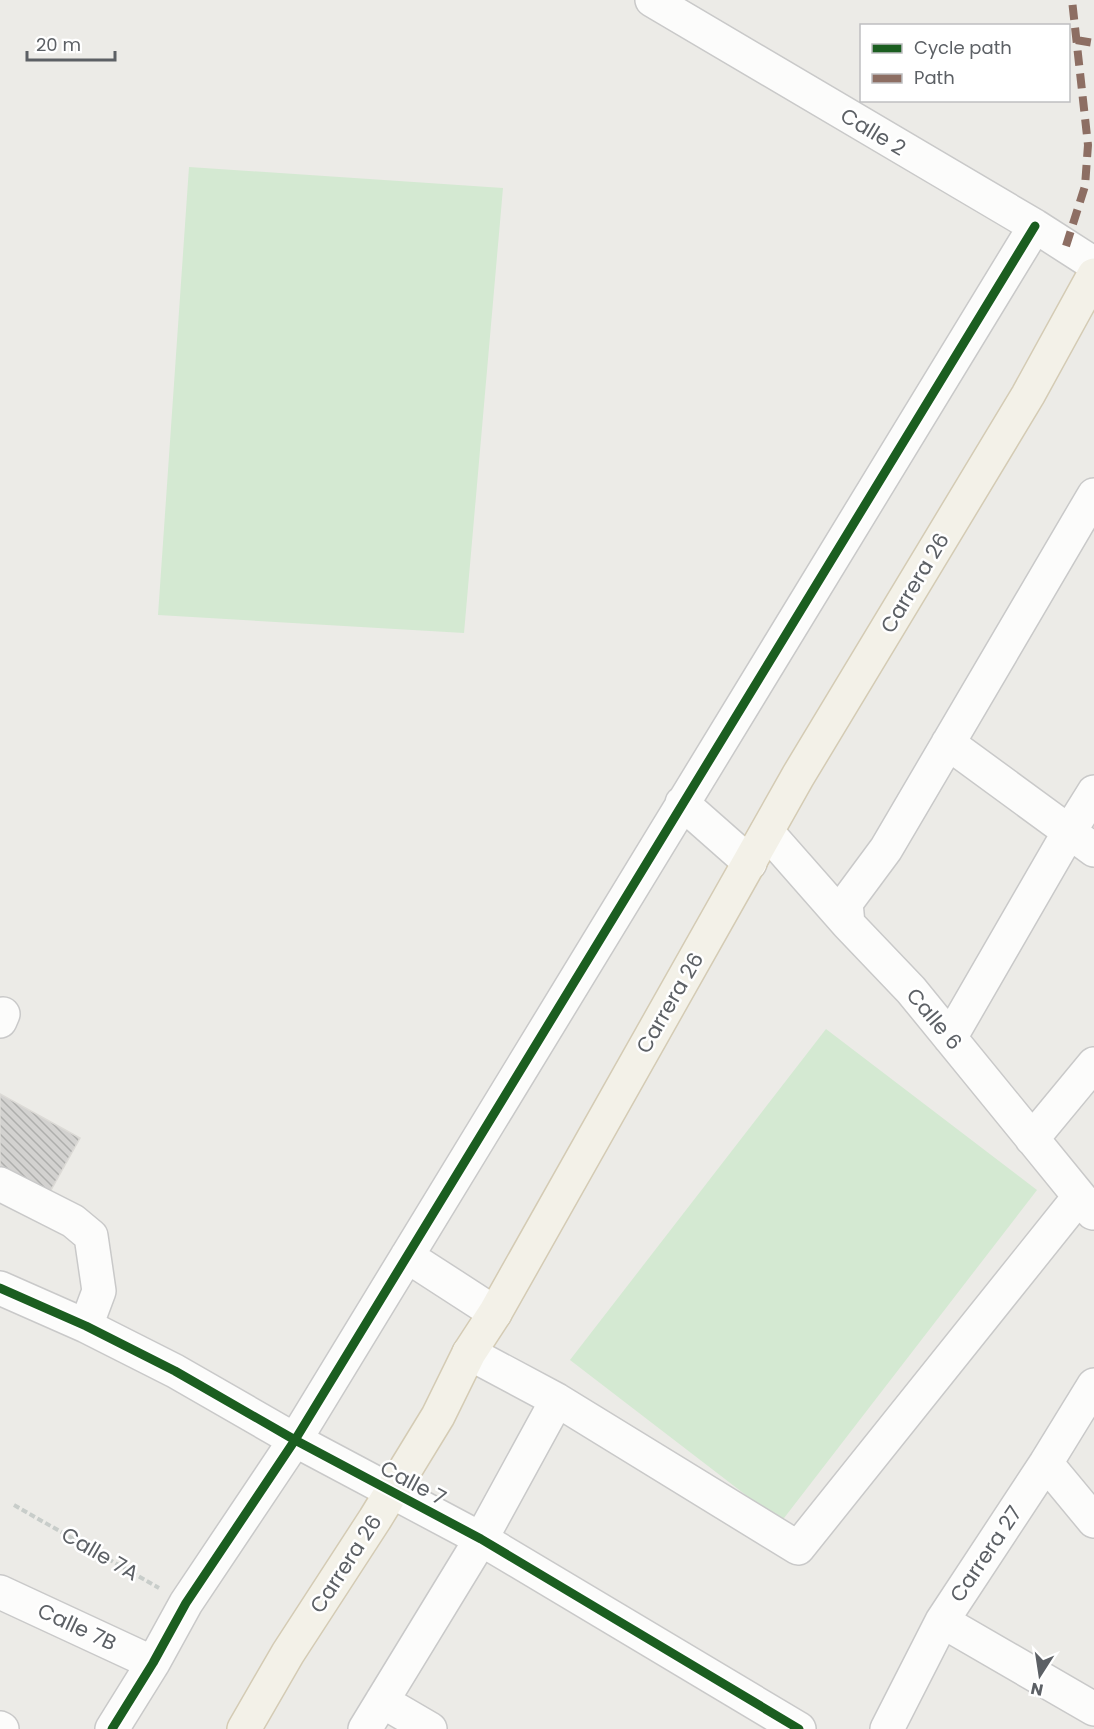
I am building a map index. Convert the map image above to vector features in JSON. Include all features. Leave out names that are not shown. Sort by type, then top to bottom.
[{"type":"main road","name":"Carrera 26","points":[[244,1729],[288,1653],[438,1416],[469,1353],[495,1313],[766,832],[1028,395],[1094,275]]},
{"type":"street","name":"Calle 2","points":[[652,0],[1035,226],[1094,264]]},
{"type":"street","points":[[112,1729],[153,1663],[186,1603],[294,1440],[408,1256],[1035,226]]},
{"type":"street","points":[[848,924],[846,903],[886,849],[1094,495]]},
{"type":"street","points":[[948,742],[1082,841]]},
{"type":"street","points":[[950,1038],[1082,841],[1094,792]]},
{"type":"street","points":[[682,803],[750,863]]},
{"type":"street","name":"Calle 6","points":[[766,832],[911,990],[1087,1205]]},
{"type":"street","points":[[1032,1139],[1094,1064]]},
{"type":"street","points":[[0,1184],[73,1221],[91,1236],[99,1291],[86,1326]]},
{"type":"street","points":[[469,1353],[557,1400],[798,1548],[1087,1205]]},
{"type":"street","points":[[408,1256],[495,1313]]},
{"type":"street","name":"Calle 7","points":[[0,1288],[86,1326],[176,1371],[294,1440],[481,1539],[799,1729]]},
{"type":"street","name":"Carrera 27","points":[[887,1729],[942,1621],[1046,1463],[1094,1385]]},
{"type":"street","points":[[365,1729],[481,1539],[557,1400]]},
{"type":"street","points":[[1046,1463],[1094,1521]]},
{"type":"street","name":"Calle 7B","points":[[0,1592],[153,1663]]},
{"type":"street","points":[[942,1621],[1094,1709]]},
{"type":"street","points":[[382,1701],[430,1729]]},
{"type":"green space","points":[[189,167],[503,188],[464,633],[158,615]]},
{"type":"green space","points":[[826,1029],[1037,1190],[781,1522],[570,1360]]},
{"type":"building","points":[[0,1094],[80,1138],[46,1199],[0,1173]]},
{"type":"marked path","points":[[1066,246],[1085,186],[1088,145],[1072,0]]},
{"type":"marked path","points":[[1076,40],[1094,43]]},
{"type":"cycle path","points":[[112,1729],[153,1663],[186,1603],[295,1440],[1035,226]]},
{"type":"cycle path","points":[[0,1288],[86,1326],[175,1371],[295,1440],[481,1539],[799,1729]]}]
